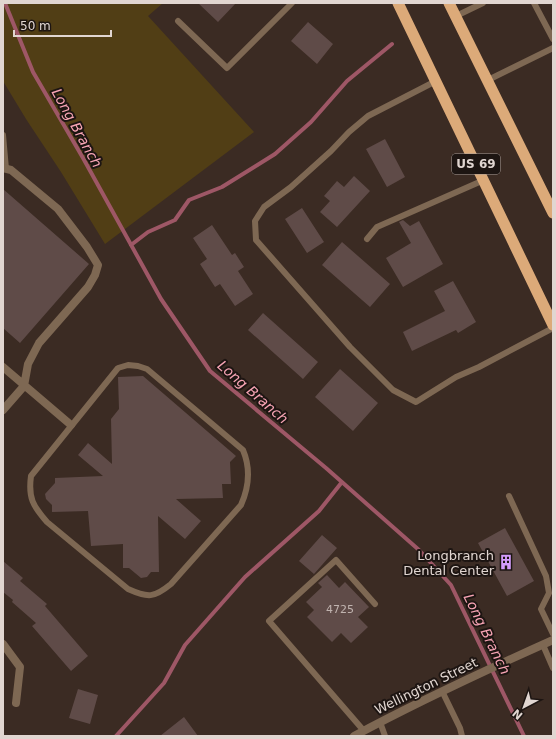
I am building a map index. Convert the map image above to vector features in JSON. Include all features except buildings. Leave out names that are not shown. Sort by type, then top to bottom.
[{"type":"highway","name":"US 69","points":[[398,3],[553,325]]},
{"type":"highway","points":[[449,3],[553,212]]},
{"type":"street","points":[[3,410],[24,386],[28,364],[38,343],[88,287],[98,266],[87,247],[58,209],[11,170],[5,169]]},
{"type":"street","points":[[3,367],[71,425]]},
{"type":"street","name":"Wellington Street","points":[[354,736],[506,660],[553,640]]},
{"type":"street","points":[[3,644],[20,667],[16,704]]},
{"type":"lane","points":[[178,21],[228,68],[292,3]]},
{"type":"lane","points":[[456,16],[483,3]]},
{"type":"lane","points":[[534,3],[553,39]]},
{"type":"lane","points":[[488,80],[553,48]]},
{"type":"lane","points":[[436,81],[368,116],[349,132],[331,151],[297,182],[264,207],[255,221],[256,240],[350,347],[393,390],[416,402],[456,377],[479,367],[553,328]]},
{"type":"lane","points":[[3,135],[5,169]]},
{"type":"lane","points":[[367,239],[377,227],[484,180]]},
{"type":"lane","points":[[128,365],[138,366],[148,369],[243,450],[247,460],[248,482],[246,493],[241,505],[171,584],[160,594],[139,594],[128,589],[47,522],[39,513],[31,498],[31,476],[71,425],[118,368],[128,365]]},
{"type":"lane","points":[[509,496],[546,576],[549,594],[541,609],[553,634]]},
{"type":"lane","points":[[364,731],[269,622],[336,560],[375,604]]},
{"type":"lane","points":[[542,645],[553,668]]},
{"type":"lane","points":[[442,691],[460,728],[462,736]]},
{"type":"lane","points":[[380,722],[385,736]]},
{"type":"shaded area","points":[[3,3],[163,3],[148,16],[254,132],[105,244],[3,81]]},
{"type":"waterway","name":"Long Branch","points":[[5,3],[33,72],[83,158],[161,299],[210,371],[326,468],[419,550],[451,585],[524,736]]},
{"type":"waterway","points":[[131,245],[148,232],[175,220],[189,200],[222,187],[275,154],[311,122],[347,81],[392,44]]},
{"type":"waterway","points":[[116,736],[164,683],[185,645],[245,577],[319,511],[342,482]]},
{"type":"place","name":"Longbranch Dental Center","points":[[506,562]]}]
